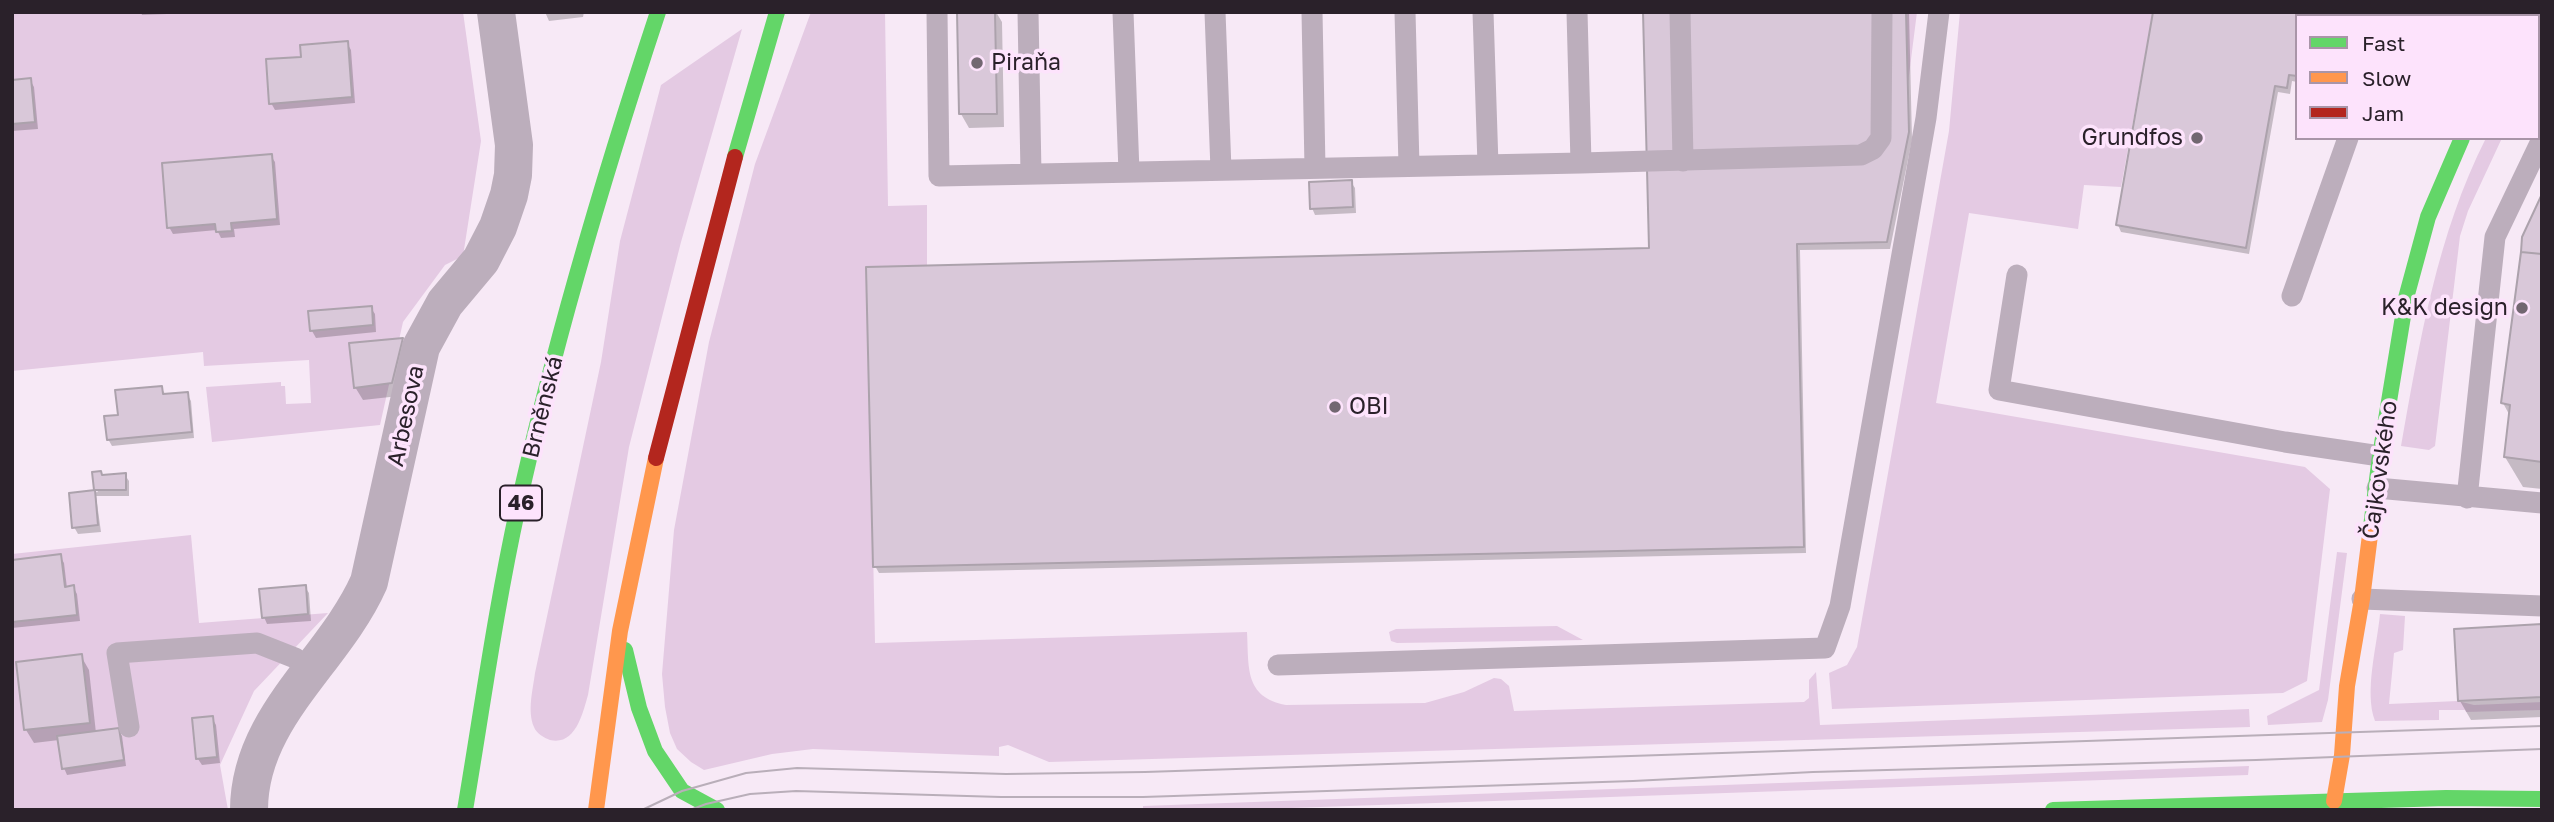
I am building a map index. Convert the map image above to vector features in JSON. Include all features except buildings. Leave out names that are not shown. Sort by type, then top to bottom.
[{"type":"main road","name":"Brněnská","points":[[465,810],[503,579],[530,459],[597,200],[658,12]]},
{"type":"main road","points":[[596,810],[620,631],[655,464],[720,211],[777,12]]},
{"type":"main road","name":"Čajkovského","points":[[2332,806],[2342,755],[2347,686],[2362,599],[2380,456],[2406,298],[2428,217],[2461,140]]},
{"type":"main road","points":[[620,631],[639,708],[655,751],[682,790],[717,810]]},
{"type":"main road","points":[[2053,810],[2332,806],[2542,799]]},
{"type":"street","name":"Arbesova","points":[[249,810],[251,784],[263,744],[280,713],[359,606],[369,582],[421,347],[445,303],[481,260],[503,214],[513,175],[514,145],[496,12]]},
{"type":"lane","points":[[937,12],[939,176],[1852,156],[1874,149],[1881,138],[1882,12]]},
{"type":"lane","points":[[1028,12],[1031,174]]},
{"type":"lane","points":[[1123,12],[1129,172]]},
{"type":"lane","points":[[1214,12],[1221,170]]},
{"type":"lane","points":[[1312,12],[1315,168]]},
{"type":"lane","points":[[1405,12],[1409,166]]},
{"type":"lane","points":[[1483,12],[1488,165]]},
{"type":"lane","points":[[1577,12],[1581,163]]},
{"type":"lane","points":[[1680,12],[1683,161]]},
{"type":"lane","points":[[1278,665],[1825,648],[1840,606],[1926,118],[1939,12]]},
{"type":"lane","points":[[2467,498],[2495,237],[2542,139]]},
{"type":"lane","points":[[2292,296],[2347,140]]},
{"type":"lane","points":[[2017,275],[1999,390],[2285,442],[2380,456]]},
{"type":"lane","points":[[2377,488],[2542,503]]},
{"type":"lane","points":[[2362,599],[2542,606]]},
{"type":"lane","points":[[130,727],[117,653],[257,643],[295,658],[312,672]]},
{"type":"shaded area","points":[[12,12],[463,12],[481,141],[463,256],[445,265],[403,322],[380,425],[212,442],[206,387],[281,382],[281,386],[285,386],[286,404],[311,403],[309,360],[204,366],[203,352],[12,371]]},
{"type":"shaded area","points":[[811,12],[885,12],[888,206],[927,205],[927,265],[867,267],[875,643],[1247,632],[1249,668],[1256,688],[1272,701],[1286,705],[1425,703],[1464,692],[1494,678],[1501,679],[1509,686],[1514,711],[1804,702],[1809,698],[1809,680],[1816,672],[1820,725],[2249,709],[2250,727],[1049,762],[1008,745],[999,747],[999,756],[813,749],[772,754],[704,770],[677,749],[670,733],[665,707],[662,674],[674,530],[709,342],[755,164]]},
{"type":"shaded area","points":[[1906,12],[1917,12],[1908,83]]},
{"type":"shaded area","points":[[1960,12],[2153,12],[2121,187],[2084,185],[2078,229],[1969,213],[1936,403],[2305,467],[2330,489],[2307,681],[2283,693],[1832,709],[1829,673],[1847,665],[1857,647],[1949,131]]},
{"type":"shaded area","points":[[742,29],[681,242],[629,447],[588,695],[581,718],[572,733],[566,738],[550,740],[536,731],[532,721],[531,700],[535,673],[601,362],[620,241],[661,85]]},
{"type":"shaded area","points":[[2485,140],[2501,140],[2468,211],[2460,236],[2435,446],[2429,450],[2401,446],[2432,289],[2469,175]]},
{"type":"shaded area","points":[[191,535],[199,623],[328,613],[254,691],[220,765],[228,810],[12,810],[12,554]]},
{"type":"shaded area","points":[[2337,552],[2347,553],[2328,700],[2322,722],[2268,725],[2267,716],[2319,690]]},
{"type":"shaded area","points":[[2380,614],[2405,616],[2403,650],[2394,653],[2389,704],[2458,701],[2474,705],[2542,702],[2542,710],[2439,710],[2439,720],[2375,721],[2371,683]]},
{"type":"shaded area","points":[[1557,626],[1583,640],[1397,643],[1391,641],[1389,632],[1396,629]]},
{"type":"shaded area","points":[[2249,766],[2248,775],[1233,810],[1143,810],[1143,806]]},
{"type":"tram line","points":[[642,810],[682,791],[746,773],[797,768],[1006,774],[1145,772],[2542,726]]},
{"type":"tram line","points":[[690,810],[750,794],[796,791],[1001,797],[1143,797],[2542,749]]},
{"type":"traffic: fast","points":[[465,810],[503,582],[532,444],[582,258],[658,12]]},
{"type":"traffic: fast","points":[[735,157],[777,12]]},
{"type":"traffic: fast","points":[[2371,527],[2406,298],[2428,217],[2461,140]]},
{"type":"traffic: fast","points":[[625,650],[639,708],[655,751],[682,791],[717,810]]},
{"type":"traffic: fast","points":[[2053,810],[2446,798],[2542,799]]},
{"type":"traffic: slow","points":[[596,810],[620,631],[656,458]]},
{"type":"traffic: slow","points":[[2334,801],[2342,755],[2347,686],[2371,527]]},
{"type":"traffic: jam","points":[[656,458],[735,157]]},
{"type":"place","name":"Piraňa","points":[[977,63]]},
{"type":"place","name":"Grundfos","points":[[2197,138]]},
{"type":"place","name":"K&K design","points":[[2522,308]]},
{"type":"place","name":"OBI","points":[[1335,407]]}]
